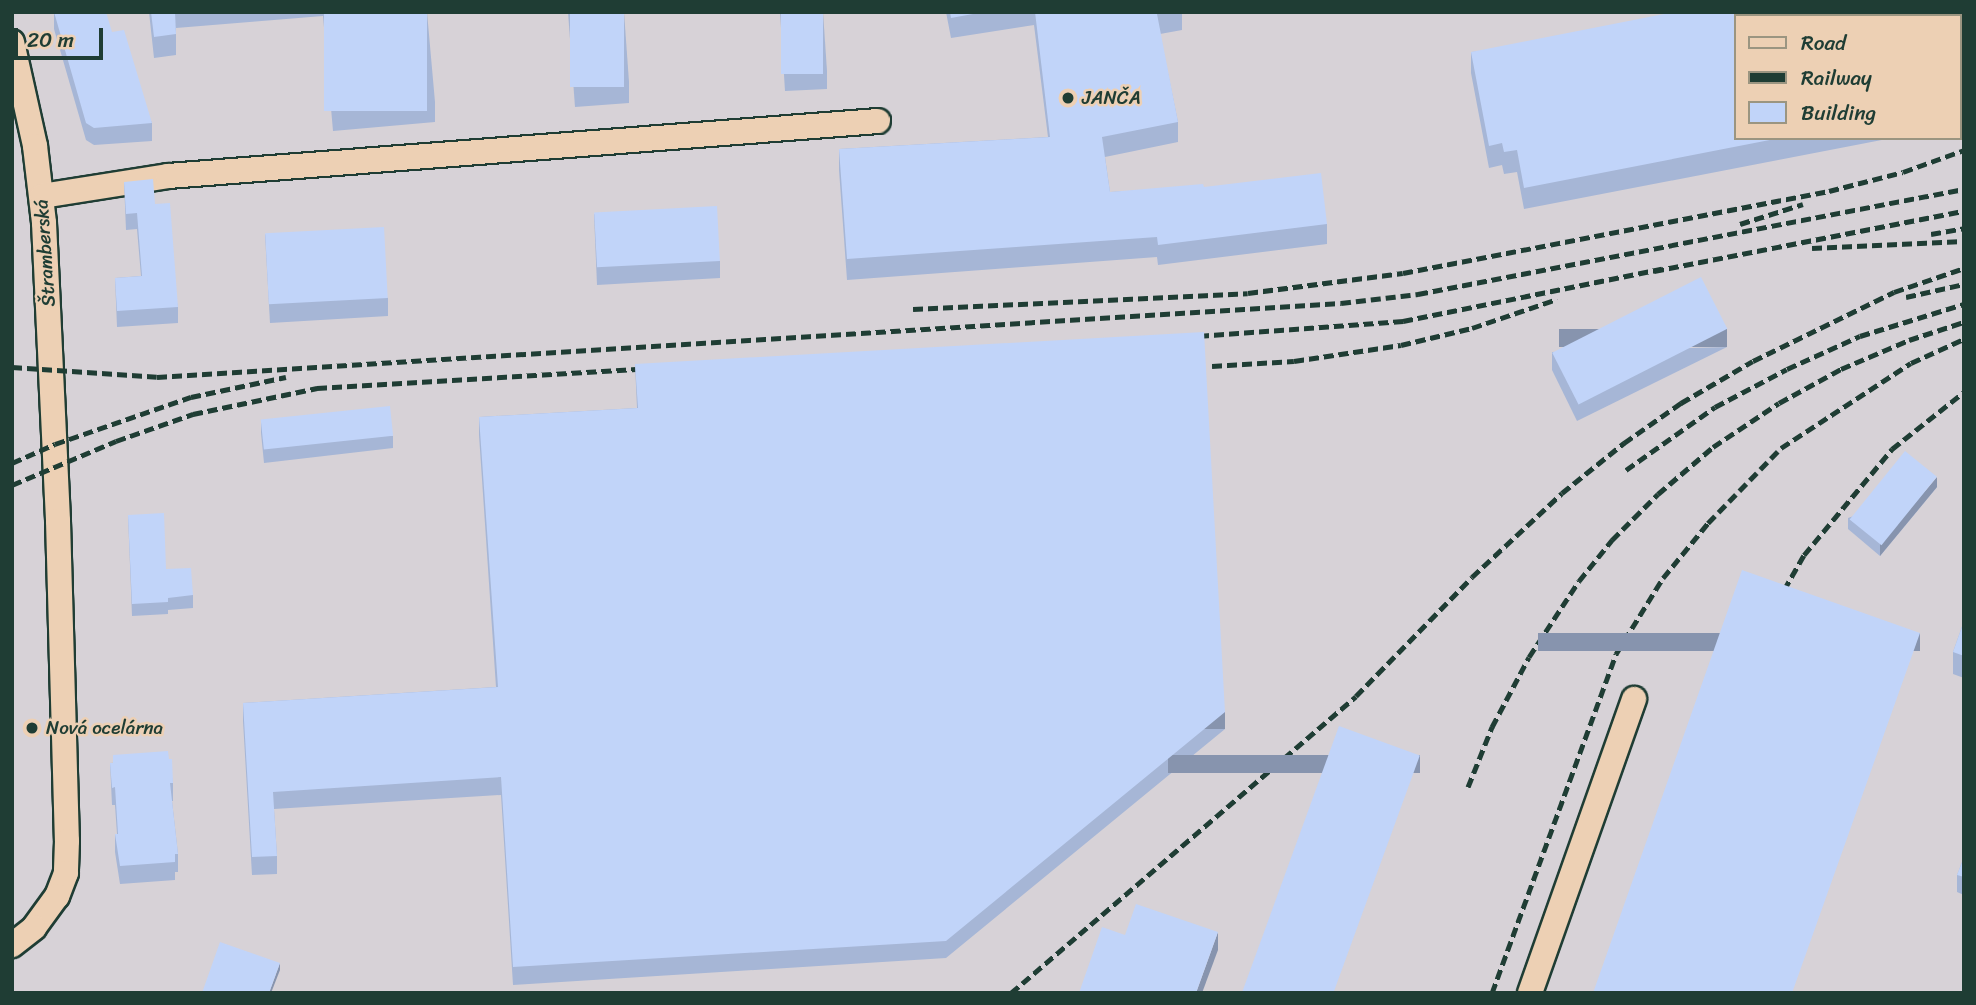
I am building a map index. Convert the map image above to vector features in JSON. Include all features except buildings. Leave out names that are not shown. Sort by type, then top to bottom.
[{"type":"street","name":"Štramberská","points":[[12,42],[36,146],[42,196],[55,466],[66,873],[57,896],[43,918],[12,945]]},
{"type":"street","points":[[42,196],[205,172],[878,121]]},
{"type":"street","points":[[1530,993],[1634,699]]},
{"type":"shaded area","points":[[12,12],[1964,12],[1964,993],[12,993]]},
{"type":"railway","points":[[913,309],[1248,293],[1403,273],[1829,191],[1903,172],[1964,150]]},
{"type":"railway","points":[[12,367],[157,377],[1341,303],[1418,294],[1964,189]]},
{"type":"railway","points":[[1740,224],[1803,204]]},
{"type":"railway","points":[[1654,271],[1964,211]]},
{"type":"railway","points":[[1931,234],[1964,228]]},
{"type":"railway","points":[[1812,248],[1964,241]]},
{"type":"railway","points":[[1011,993],[1356,696],[1472,577],[1562,493],[1624,443],[1681,403],[1753,361],[1894,292],[1964,268]]},
{"type":"railway","points":[[1184,337],[1403,321],[1662,269]]},
{"type":"railway","points":[[1906,297],[1964,284]]},
{"type":"railway","points":[[1212,366],[1294,361],[1401,345],[1472,328],[1557,299]]},
{"type":"railway","points":[[1626,470],[1715,407],[1787,369],[1860,336],[1964,304]]},
{"type":"railway","points":[[1468,787],[1492,727],[1529,657],[1579,581],[1612,540],[1658,494],[1713,447],[1779,403],[1841,369],[1909,340],[1964,322]]},
{"type":"railway","points":[[1492,993],[1616,654],[1663,578],[1708,523],[1781,448],[1911,363],[1964,339]]},
{"type":"railway","points":[[12,485],[116,441],[193,414],[317,388],[653,368]]},
{"type":"railway","points":[[12,463],[55,444],[191,397],[286,377]]},
{"type":"railway","points":[[1784,590],[1804,555],[1892,449],[1964,392]]},
{"type":"place","name":"JANČA","points":[[1068,98]]},
{"type":"place","name":"Nová ocelárna","points":[[32,728]]}]
